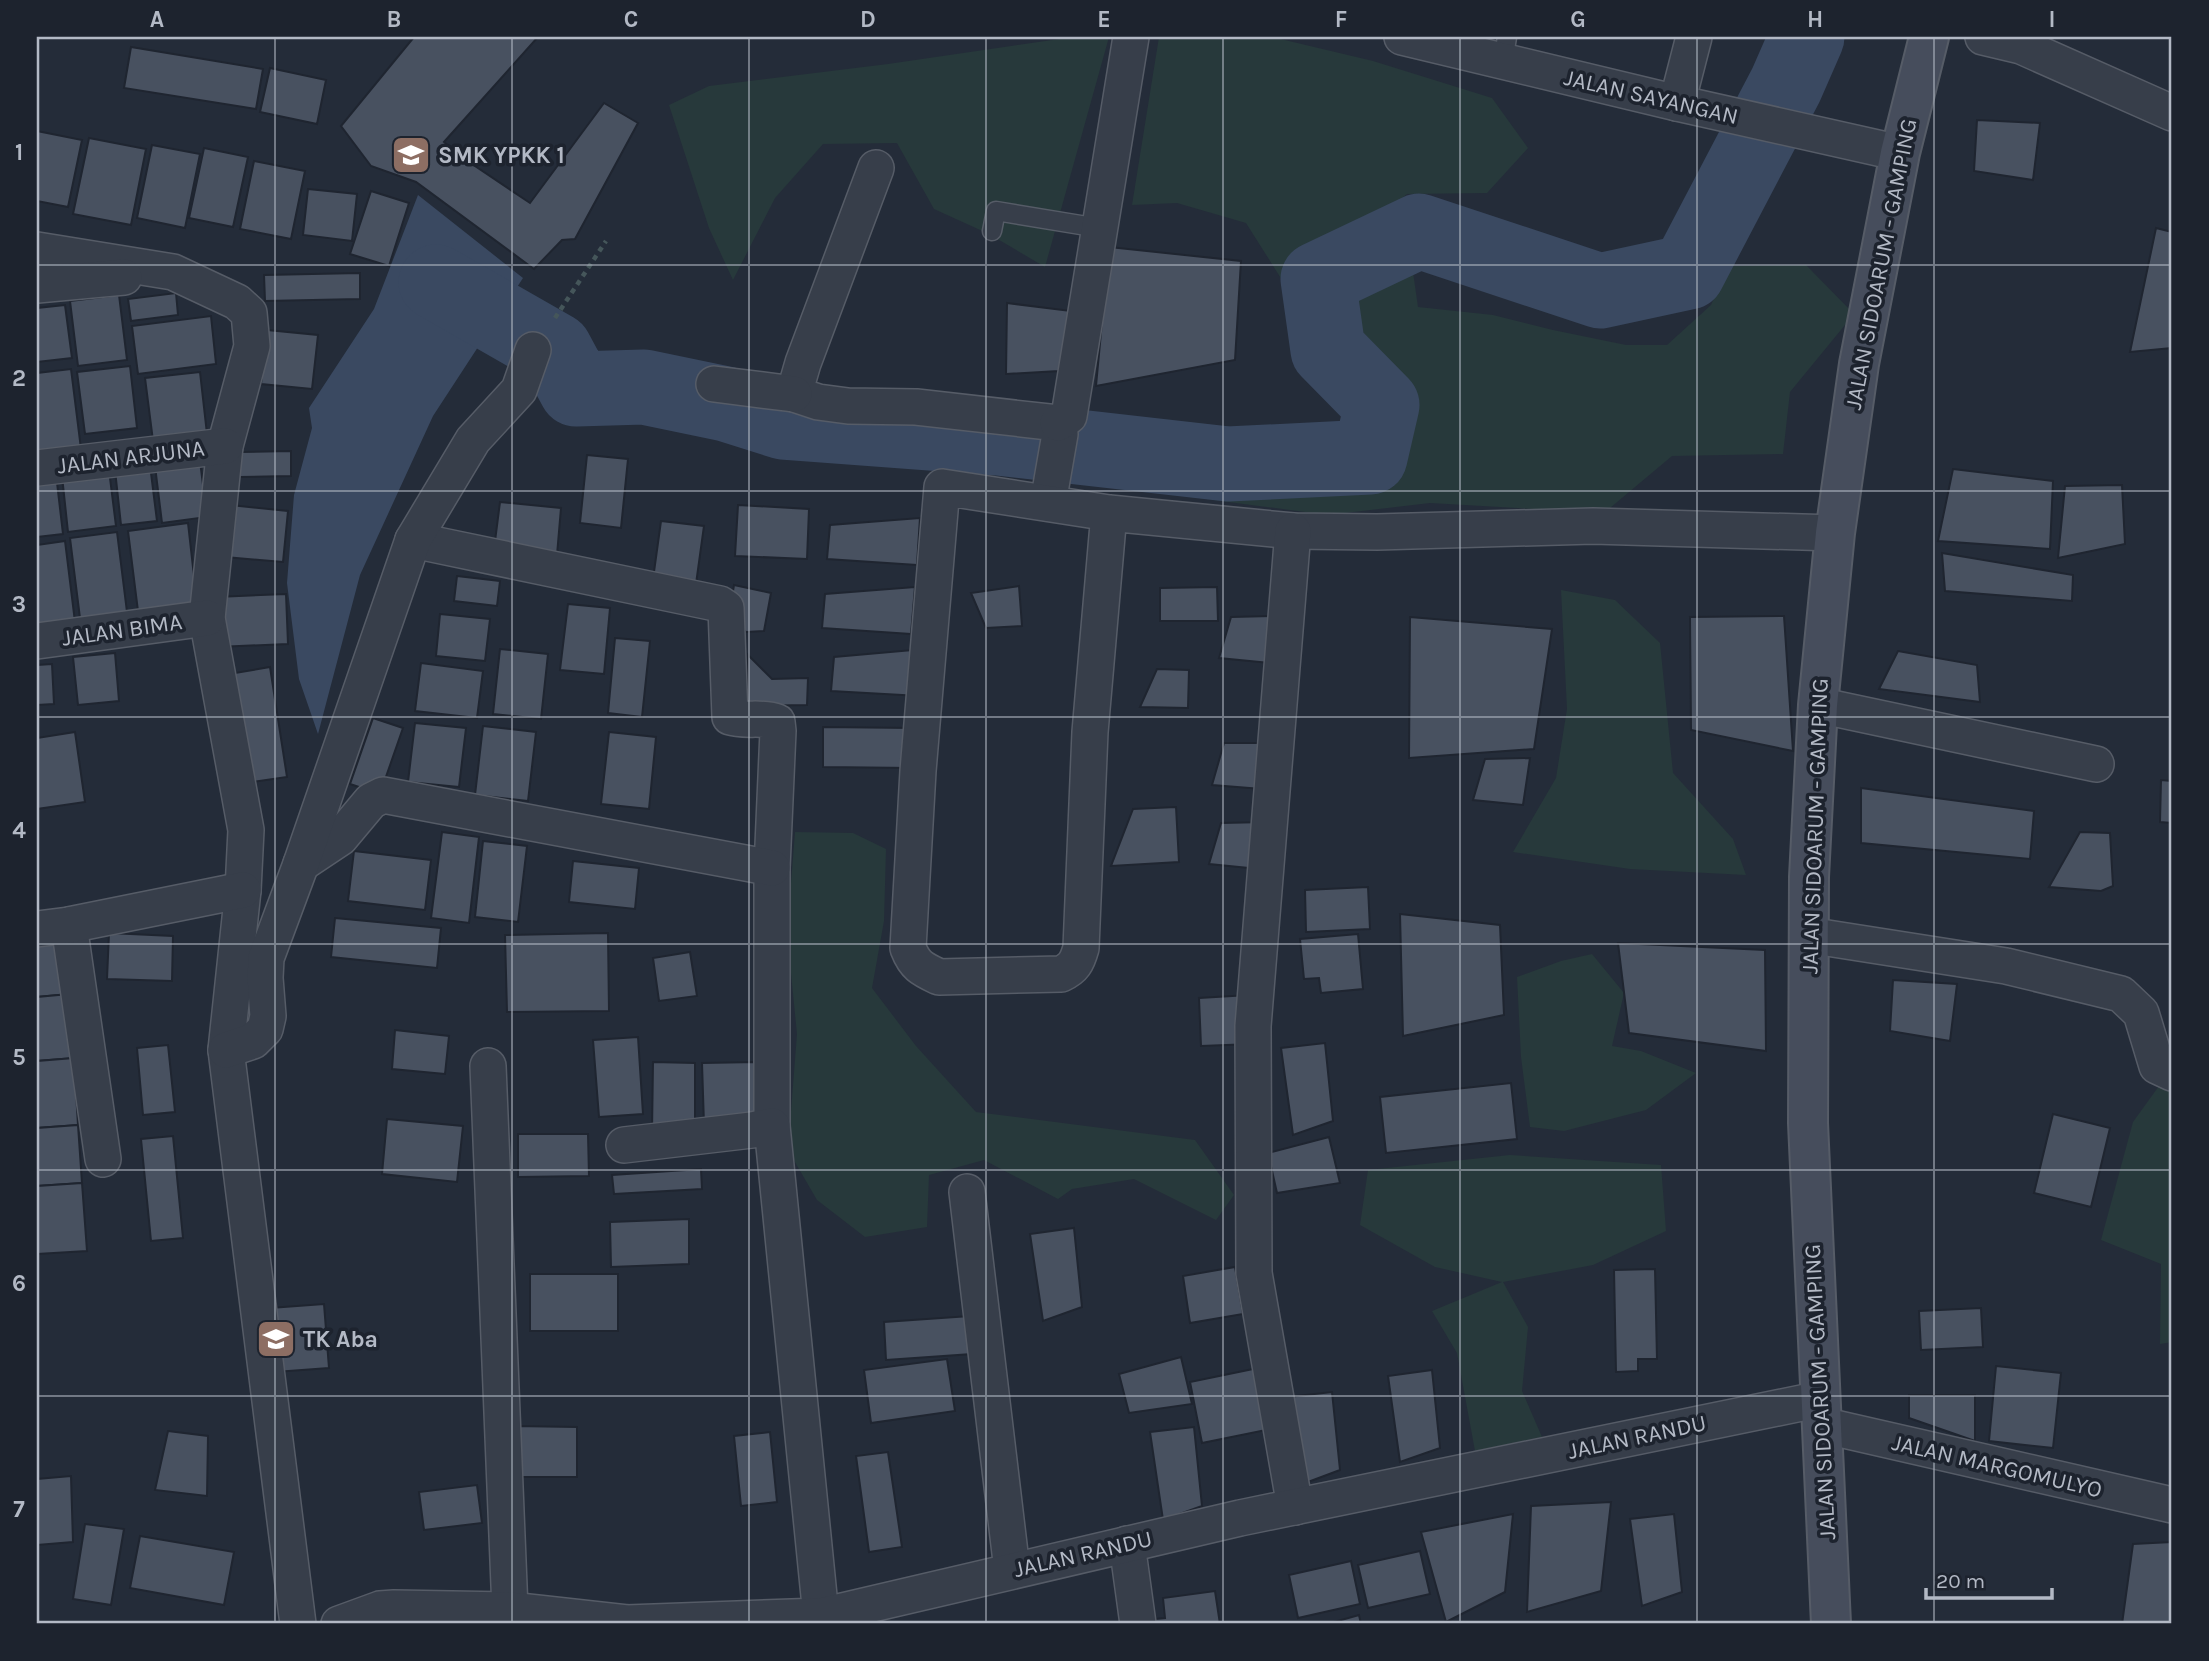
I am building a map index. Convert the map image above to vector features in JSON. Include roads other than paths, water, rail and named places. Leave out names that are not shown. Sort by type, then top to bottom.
[{"type":"main road","name":"JALAN SIDOARUM - GAMPING","points":[[1831,1624],[1808,1123],[1809,877],[1818,705],[1835,533],[1859,364],[1900,153],[1929,37]]},
{"type":"street","points":[[1048,503],[1058,439],[1069,416],[1131,37]]},
{"type":"street","name":"JALAN SAYANGAN","points":[[1402,37],[1505,49],[1677,103],[1900,153]]},
{"type":"street","points":[[1677,103],[1694,37]]},
{"type":"street","points":[[1983,37],[2021,46],[2172,113]]},
{"type":"street","points":[[794,394],[803,363],[876,168]]},
{"type":"street","points":[[37,250],[173,272],[237,302],[249,313],[252,346],[225,446],[207,618],[246,830],[243,890],[226,1050],[298,1624]]},
{"type":"street","points":[[37,285],[173,272]]},
{"type":"street","points":[[226,1050],[253,1041],[265,1029],[268,1016],[266,958],[302,864],[437,545],[473,440],[519,390],[533,350]]},
{"type":"street","points":[[714,384],[794,394],[818,402],[848,406],[916,407],[1058,439]]},
{"type":"street","name":"JALAN ARJUNA","points":[[37,468],[225,446]]},
{"type":"street","points":[[1109,513],[1090,732],[1081,948],[1077,960],[1071,969],[1061,974],[939,977],[913,961],[908,948],[918,771],[942,487],[1109,513],[1293,531],[1593,526],[1835,533]]},
{"type":"street","points":[[1293,531],[1253,1026],[1254,1273],[1295,1507]]},
{"type":"street","points":[[437,545],[720,604],[726,608],[730,717],[777,722],[772,868],[772,1126],[821,1616]]},
{"type":"street","name":"JALAN BIMA","points":[[37,641],[207,618]]},
{"type":"street","points":[[1818,705],[2096,764]]},
{"type":"street","points":[[302,864],[340,838],[371,801],[383,795],[772,868]]},
{"type":"street","points":[[103,1159],[53,927],[243,890]]},
{"type":"street","points":[[1808,935],[2006,967],[2120,995],[2141,1013],[2157,1066],[2172,1073]]},
{"type":"street","points":[[488,1066],[510,1610]]},
{"type":"street","points":[[624,1144],[772,1126]]},
{"type":"street","points":[[967,1192],[1012,1570]]},
{"type":"street","name":"JALAN RANDU","points":[[339,1624],[387,1609],[466,1616],[510,1610],[627,1623],[821,1616],[1295,1507],[1821,1412]]},
{"type":"street","name":"JALAN MARGOMULYO","points":[[1821,1412],[2172,1505]]},
{"type":"street","points":[[1127,1544],[1139,1624]]},
{"type":"lane","points":[[992,231],[996,211],[1099,228]]},
{"type":"water","points":[[418,195],[523,278],[433,416],[360,575],[318,734],[299,679],[287,583],[294,495],[312,428],[309,408],[374,309]]},
{"type":"waterway","points":[[436,282],[555,350],[576,389],[644,387],[726,404],[783,422],[998,438],[1228,464],[1370,457],[1382,405],[1328,350],[1318,279],[1419,231],[1600,291],[1688,272],[1786,85],[1807,37]]},
{"type":"place","name":"SMK YPKK 1","points":[[411,155]]},
{"type":"place","name":"TK Aba","points":[[276,1339]]}]
